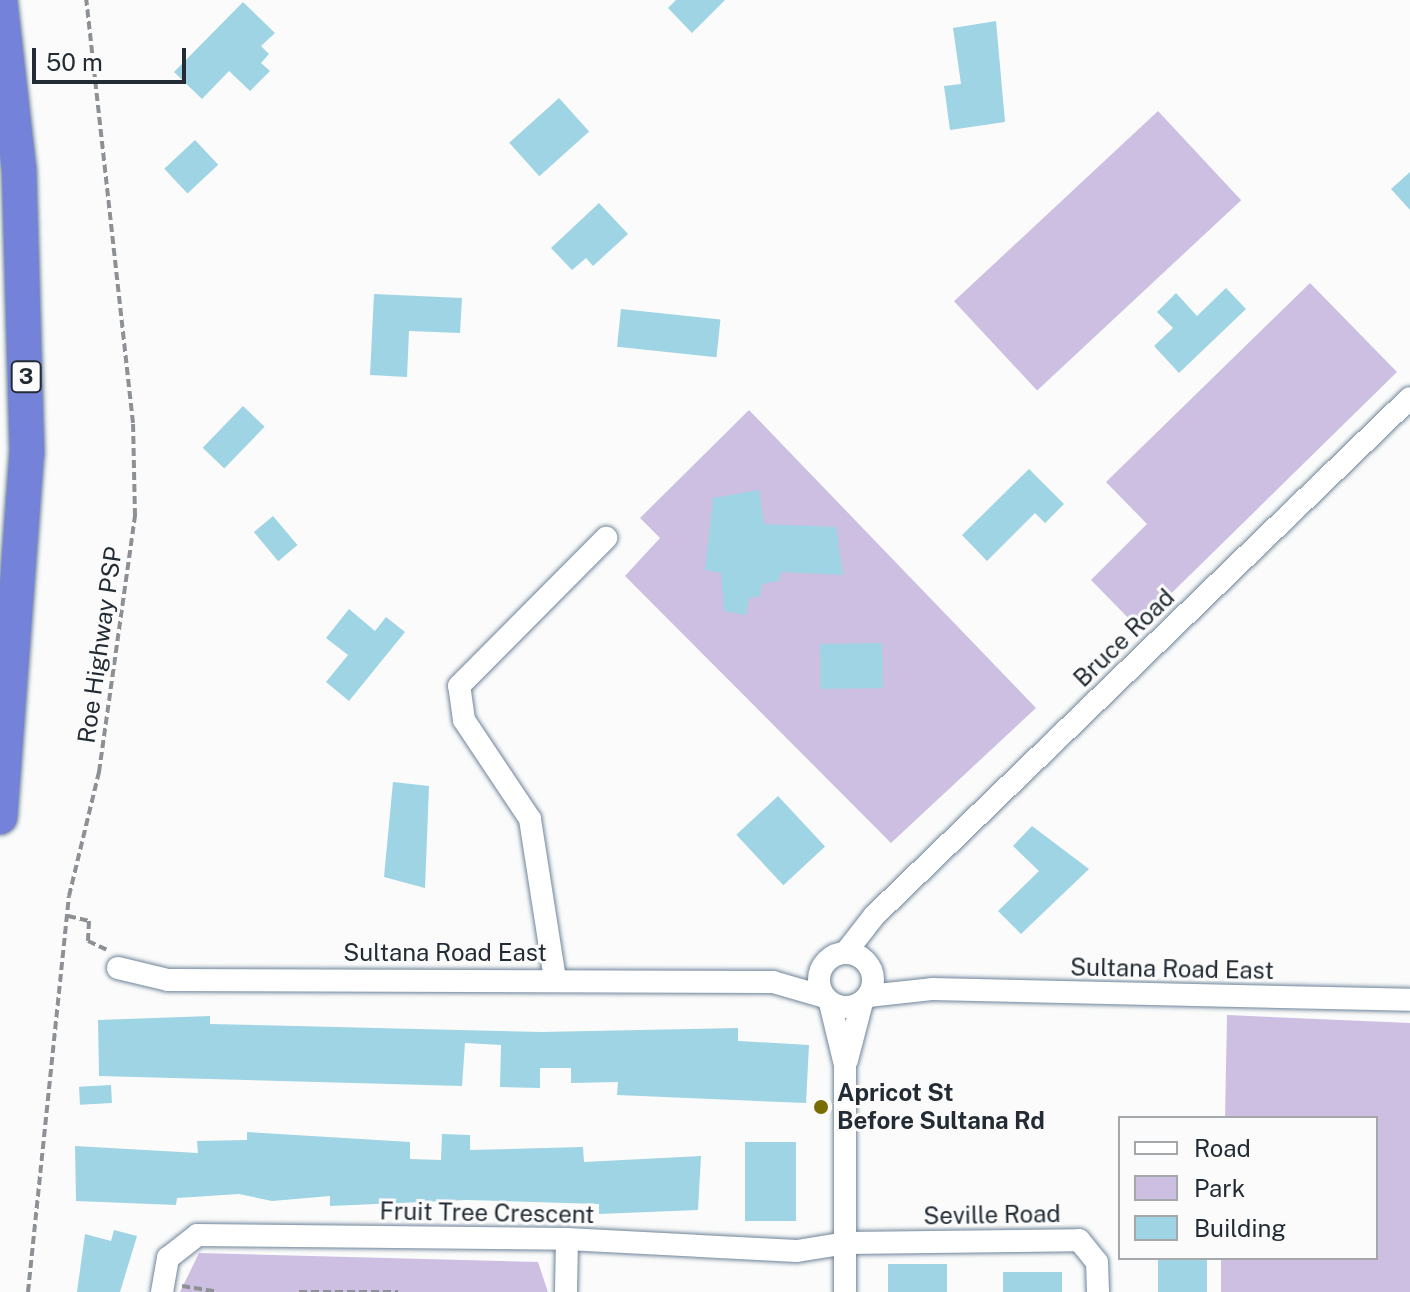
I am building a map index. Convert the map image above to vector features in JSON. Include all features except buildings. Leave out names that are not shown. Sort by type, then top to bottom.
[{"type":"highway","name":"3","points":[[0,0],[19,170],[27,453],[0,817]]},
{"type":"street","name":"Bruce Road","points":[[846,952],[874,916],[1410,398]]},
{"type":"street","points":[[555,979],[530,819],[464,720],[459,686],[606,538]]},
{"type":"street","points":[[845,1065],[865,999],[874,916]]},
{"type":"street","name":"Sultana Road East","points":[[773,982],[823,965],[846,952],[870,967],[932,989]]},
{"type":"street","points":[[823,965],[828,1000],[845,1065],[845,1292]]},
{"type":"street","name":"Sultana Road East","points":[[118,968],[168,980],[773,982],[828,1000],[865,999],[932,989],[1410,1000]]},
{"type":"street","name":"Fruit Tree Crescent","points":[[163,1288],[168,1258],[197,1235],[567,1239],[797,1251],[847,1243]]},
{"type":"street","points":[[566,1292],[567,1239]]},
{"type":"street","name":"Seville Road","points":[[847,1243],[1079,1240],[1097,1262],[1098,1292]]},
{"type":"path","name":"Roe Highway PSP","points":[[28,1292],[68,916],[104,743],[135,516],[133,423],[86,0]]},
{"type":"path","points":[[68,916],[89,921],[88,941],[105,948],[118,968]]},
{"type":"path","points":[[163,1288],[218,1292]]},
{"type":"path","points":[[299,1292],[398,1292]]},
{"type":"green space","points":[[1158,111],[1241,200],[1037,391],[954,301]]},
{"type":"green space","points":[[1310,283],[1397,372],[1137,627],[1091,580],[1147,524],[1106,482]]},
{"type":"green space","points":[[749,410],[1036,708],[891,843],[625,576],[660,538],[640,518]]},
{"type":"green space","points":[[1227,1015],[1410,1023],[1410,1292],[1221,1292],[1221,1260],[1378,1260],[1378,1116],[1225,1116]]},
{"type":"green space","points":[[199,1253],[538,1262],[548,1292],[180,1292]]},
{"type":"place","name":"Apricot St Before Sultana Rd","points":[[821,1107]]}]
